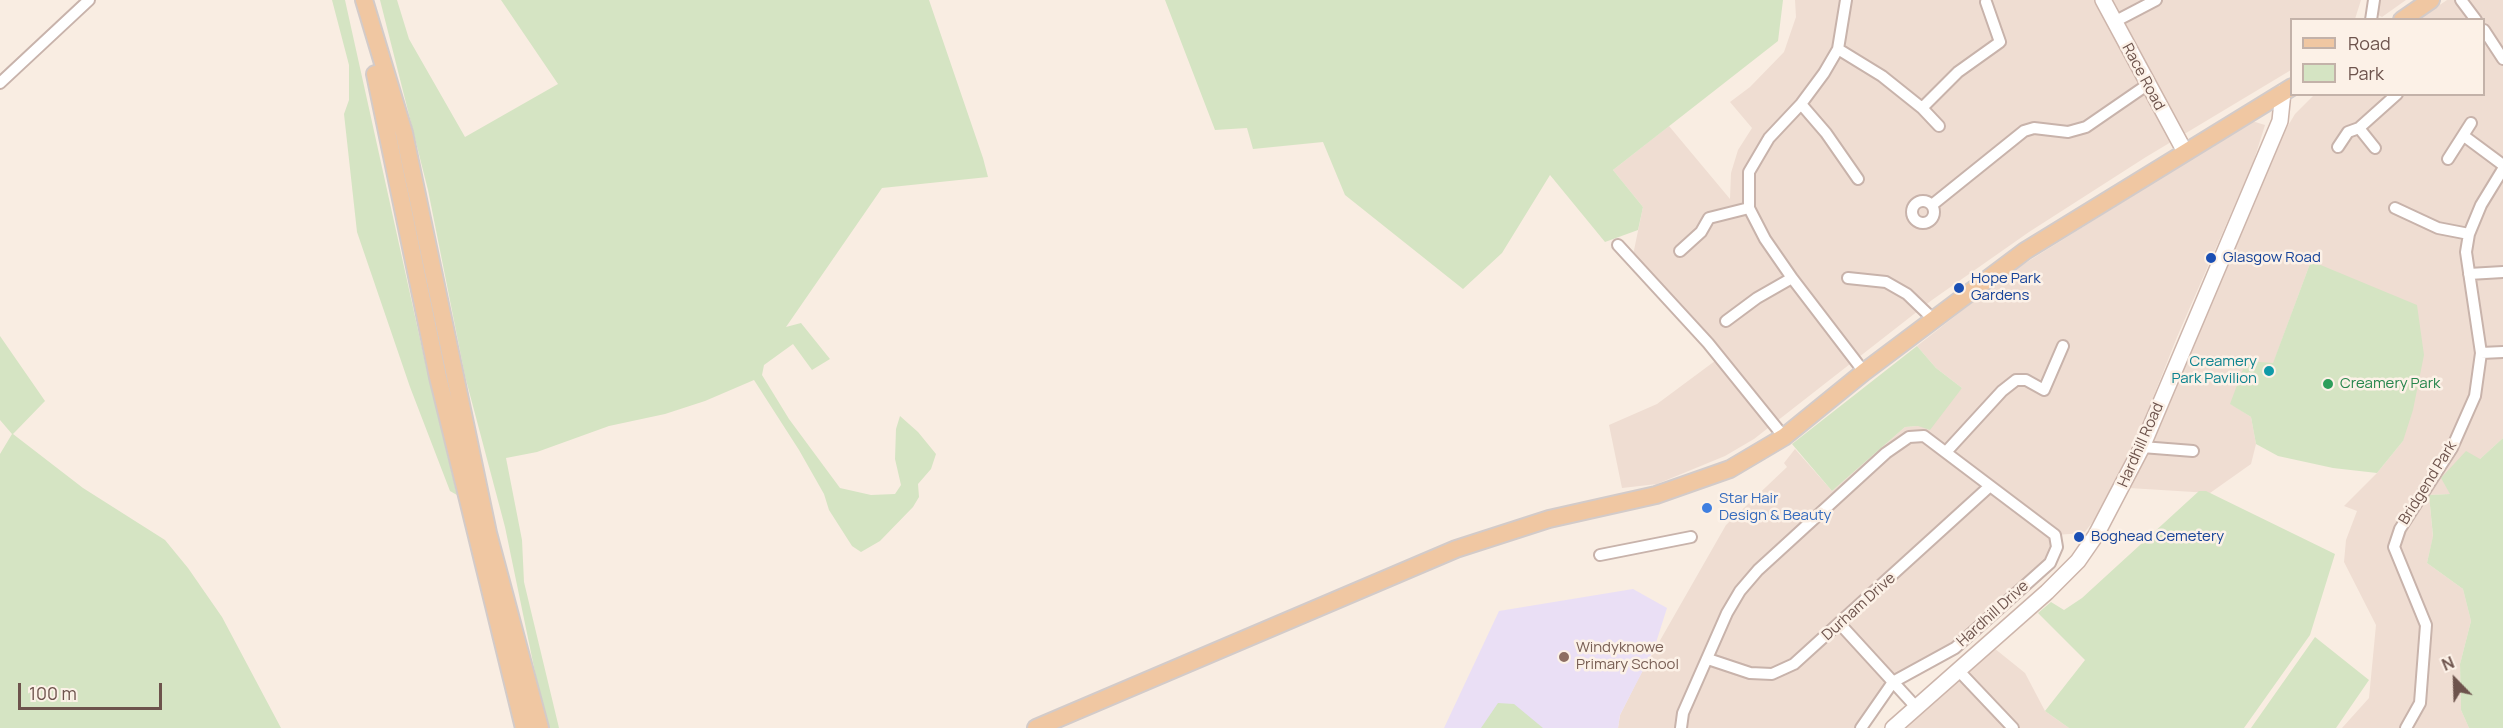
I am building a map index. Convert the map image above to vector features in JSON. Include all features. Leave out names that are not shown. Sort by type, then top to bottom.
[{"type":"main road","points":[[358,0],[390,136],[438,377],[524,728]]},
{"type":"main road","points":[[364,0],[404,133],[488,533],[540,728]]},
{"type":"main road","name":"Race Road","points":[[2103,0],[2147,86],[2186,152]]},
{"type":"main road","points":[[2405,18],[2431,0]]},
{"type":"main road","points":[[1036,728],[1456,549],[1549,519],[1656,495],[1696,483],[1730,469],[1784,437],[1864,372],[2025,252],[2288,90]]},
{"type":"main road","name":"Hardhill Road","points":[[1893,728],[2048,592],[2078,561],[2116,501],[2142,447],[2280,121],[2288,90]]},
{"type":"street","points":[[0,83],[89,0]]},
{"type":"street","points":[[1846,0],[1838,49],[1801,104],[1769,138],[1749,172],[1749,208],[1765,239],[1792,278],[1864,372]]},
{"type":"street","points":[[2114,22],[2156,0]]},
{"type":"street","points":[[2371,18],[2374,0]]},
{"type":"street","points":[[2461,0],[2474,18]]},
{"type":"street","points":[[1922,108],[1958,72],[2000,42],[1986,2]]},
{"type":"street","points":[[2485,31],[2503,57]]},
{"type":"street","points":[[1838,49],[1882,76],[1922,108],[1939,126]]},
{"type":"street","points":[[1932,205],[2024,131],[2034,128],[2068,132],[2086,127],[2147,86]]},
{"type":"street","points":[[2338,147],[2348,132],[2359,128],[2395,96]]},
{"type":"street","points":[[1801,104],[1826,133],[1858,179]]},
{"type":"street","points":[[2448,159],[2471,123]]},
{"type":"street","points":[[2359,128],[2375,148]]},
{"type":"street","points":[[2464,136],[2503,167]]},
{"type":"street","name":"Bridgend Park","points":[[2406,728],[2420,704],[2426,625],[2394,547],[2400,529],[2452,448],[2475,396],[2481,353],[2466,252],[2469,234],[2481,205],[2503,167]]},
{"type":"street","points":[[1680,251],[1701,232],[1709,218],[1749,208]]},
{"type":"street","points":[[2395,208],[2438,228],[2469,234]]},
{"type":"street","points":[[1618,245],[1708,343],[1784,437]]},
{"type":"street","points":[[2469,274],[2503,272]]},
{"type":"street","points":[[1726,321],[1757,298],[1792,278]]},
{"type":"street","points":[[1848,278],[1886,282],[1907,294],[1934,320]]},
{"type":"street","points":[[1946,452],[2002,391],[2016,380],[2026,380],[2044,390],[2062,346]]},
{"type":"street","points":[[2481,353],[2503,352]]},
{"type":"street","points":[[1681,728],[1683,713],[1740,591],[1758,570],[1886,453],[1909,437],[1924,436],[1990,486]]},
{"type":"street","points":[[2142,447],[2193,451]]},
{"type":"street","name":"Hardhill Drive","points":[[1861,728],[1893,682],[1955,648],[2050,563],[2057,547],[2055,536],[1990,486]]},
{"type":"street","name":"Durham Drive","points":[[1708,659],[1750,674],[1772,674],[1794,664],[1990,486]]},
{"type":"street","points":[[1600,555],[1691,537]]},
{"type":"street","points":[[1840,624],[1916,707]]},
{"type":"street","points":[[1958,670],[2013,728]]},
{"type":"shaded area","points":[[1795,0],[2361,0],[2355,18],[2290,18],[2290,71],[2146,157],[2029,232],[1932,300],[1754,439],[1725,456],[1657,484],[1622,488],[1609,425],[1657,404],[1723,355],[1633,255],[1643,207],[1613,170],[1669,126],[1730,199],[1731,173],[1738,150],[1752,128],[1730,102],[1750,87],[1784,52],[1796,17]]},
{"type":"shaded area","points":[[2378,0],[2406,0],[2382,17],[2374,13]]},
{"type":"shaded area","points":[[2447,0],[2503,0],[2503,438],[2480,459],[2450,494],[2429,495],[2433,537],[2427,563],[2463,589],[2471,621],[2460,664],[2461,710],[2469,728],[2342,728],[2369,698],[2376,625],[2344,562],[2346,540],[2357,511],[2344,506],[2377,473],[2403,441],[2311,261],[2273,364],[2231,404],[2251,417],[2256,444],[2251,464],[2210,493],[2129,488],[2267,161],[2295,114],[2313,96],[2485,96],[2485,18],[2420,18]]},
{"type":"shaded area","points":[[2252,121],[2265,125],[2253,163],[2177,337],[2143,423],[2099,514],[2084,533],[2055,535],[2050,563],[1955,648],[1893,682],[1861,728],[1618,728],[1620,715],[1638,679],[1726,525],[1787,467],[1784,463],[1795,449],[1832,491],[1905,427],[1918,426],[1962,388],[1936,368],[1917,346],[2011,272]]},
{"type":"shaded area","name":"Windyknowe Primary School","points":[[1633,589],[1667,608],[1654,649],[1620,715],[1618,728],[1444,728],[1499,611]]},
{"type":"shaded area","points":[[1994,648],[2025,673],[2045,711],[2069,728],[1904,728]]},
{"type":"green space","points":[[332,0],[345,0],[457,495],[450,491],[410,387],[357,232],[344,114],[349,100],[349,65]]},
{"type":"green space","points":[[380,0],[397,0],[409,39],[465,137],[558,84],[501,0],[929,0],[988,177],[882,188],[786,327],[801,323],[830,359],[812,370],[793,344],[764,365],[762,375],[789,419],[840,488],[871,495],[895,494],[901,485],[895,459],[896,429],[900,416],[918,432],[936,454],[931,469],[918,484],[919,497],[913,507],[880,541],[861,552],[852,546],[829,510],[824,494],[799,450],[754,380],[705,401],[665,414],[609,426],[537,452],[506,458],[522,540],[524,582],[559,728],[548,728],[541,701],[505,527],[465,376],[428,190]]},
{"type":"green space","points":[[1165,0],[1783,0],[1778,41],[1613,170],[1643,207],[1638,230],[1605,242],[1550,175],[1502,253],[1463,289],[1345,195],[1323,142],[1253,149],[1247,128],[1215,130]]},
{"type":"green space","name":"Creamery Park","points":[[2311,261],[2417,305],[2424,355],[2413,410],[2403,441],[2377,473],[2333,468],[2278,456],[2256,444],[2251,417],[2230,404],[2246,361],[2273,363]]},
{"type":"green space","points":[[0,336],[45,401],[13,434],[83,488],[165,540],[188,568],[222,617],[281,728],[0,728],[0,454],[12,434],[0,420]]},
{"type":"green space","points":[[1917,346],[1936,368],[1962,388],[1930,430],[1918,426],[1905,427],[1832,491],[1792,444]]},
{"type":"green space","points":[[2503,438],[2503,728],[2469,728],[2461,710],[2460,664],[2471,621],[2463,589],[2427,563],[2433,536],[2429,495],[2450,494],[2441,478],[2466,451],[2480,459]]},
{"type":"green space","points":[[2199,491],[2206,491],[2335,554],[2310,635],[2244,728],[2069,728],[2045,711],[2085,660],[2038,613],[2051,602],[2064,610],[2082,598]]},
{"type":"green space","points":[[2315,637],[2369,680],[2336,728],[2251,728]]},
{"type":"green space","points":[[1498,703],[1514,704],[1543,728],[1481,728]]},
{"type":"place","name":"Glasgow Road","points":[[2211,258]]},
{"type":"place","name":"Hope Park Gardens","points":[[1959,288]]},
{"type":"place","name":"Creamery Park Pavilion","points":[[2269,371]]},
{"type":"place","name":"Creamery Park","points":[[2328,384]]},
{"type":"place","name":"Star Hair Design & Beauty","points":[[1707,508]]},
{"type":"place","name":"Boghead Cemetery","points":[[2079,537]]},
{"type":"place","name":"Windyknowe Primary School","points":[[1564,657]]}]
